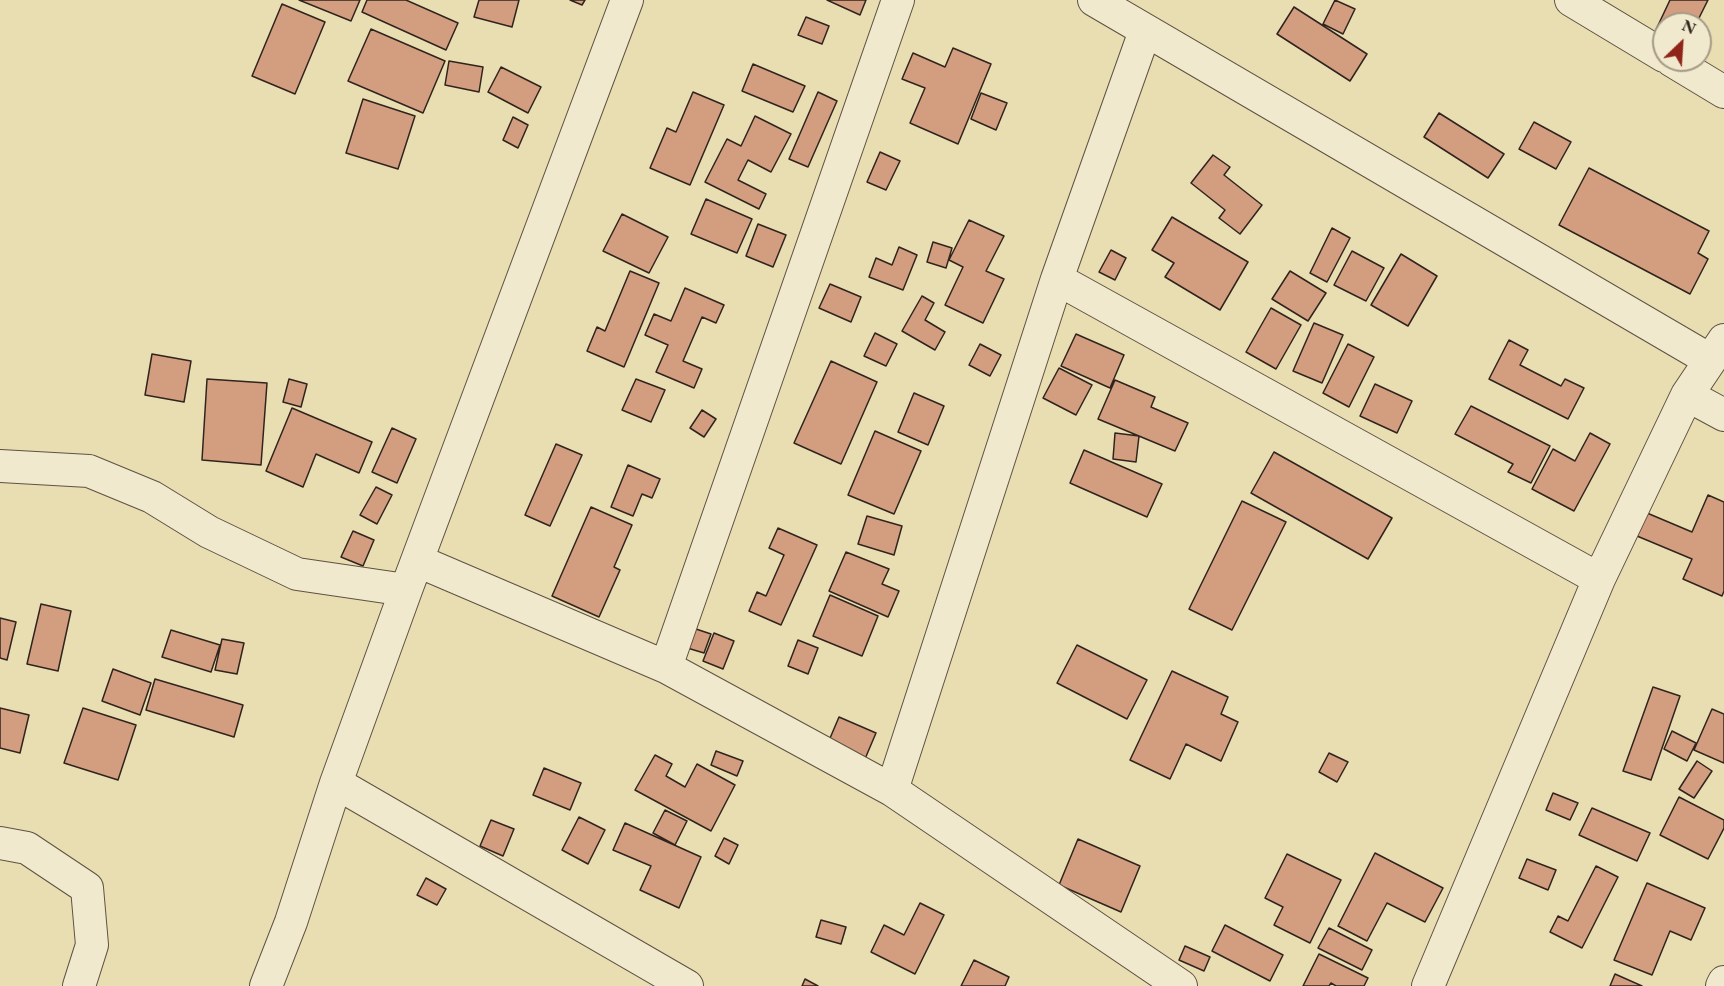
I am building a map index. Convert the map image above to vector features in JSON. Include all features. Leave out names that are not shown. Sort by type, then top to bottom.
[{"type":"street","points":[[266,986],[291,922],[336,783],[406,590],[627,0]]},
{"type":"street","points":[[666,667],[898,0]]},
{"type":"street","points":[[1094,0],[1145,31],[1717,350],[1687,395],[1599,579],[1428,986]]},
{"type":"street","points":[[1571,0],[1652,49]]},
{"type":"street","points":[[892,790],[1057,279],[1145,31]]},
{"type":"street","points":[[1691,72],[1724,92]]},
{"type":"street","points":[[1057,279],[1599,579]]},
{"type":"street","points":[[1687,395],[1724,415]]},
{"type":"street","points":[[0,466],[89,471],[152,497],[209,532],[297,574],[406,590]]},
{"type":"street","points":[[418,561],[666,667],[892,790],[1176,985]]},
{"type":"street","points":[[336,783],[681,984]]},
{"type":"street","points":[[0,843],[27,848],[87,888],[92,945],[79,986]]},
{"type":"building","points":[[299,0],[360,0],[351,21]]},
{"type":"building","points":[[367,0],[406,0],[458,23],[446,50],[362,12]]},
{"type":"building","points":[[479,0],[519,0],[512,27],[474,17]]},
{"type":"building","points":[[570,0],[585,0],[582,5]]},
{"type":"building","points":[[827,0],[866,0],[860,15]]},
{"type":"building","points":[[1335,0],[1355,9],[1343,34],[1323,24]]},
{"type":"building","points":[[1670,0],[1708,0],[1702,12],[1664,12]]},
{"type":"building","points":[[282,4],[325,22],[295,94],[252,76]]},
{"type":"building","points":[[1294,7],[1367,54],[1350,81],[1277,34]]},
{"type":"building","points":[[806,17],[829,26],[822,44],[798,35]]},
{"type":"building","points":[[371,29],[445,61],[423,113],[348,81]]},
{"type":"building","points":[[953,48],[991,64],[958,144],[910,123],[925,88],[902,79],[913,53],[945,67]]},
{"type":"building","points":[[449,61],[483,67],[479,92],[445,85]]},
{"type":"building","points":[[753,64],[805,86],[793,112],[742,91]]},
{"type":"building","points":[[501,67],[541,87],[528,113],[488,92]]},
{"type":"building","points":[[693,92],[724,105],[690,185],[650,168],[667,128],[676,132]]},
{"type":"building","points":[[818,92],[837,101],[808,167],[789,159]]},
{"type":"building","points":[[981,93],[1007,103],[996,130],[971,119]]},
{"type":"building","points":[[363,99],[415,116],[398,169],[346,153]]},
{"type":"building","points":[[1439,113],[1504,154],[1488,178],[1424,137]]},
{"type":"building","points":[[755,116],[791,134],[771,172],[748,160],[738,180],[766,194],[759,209],[705,182],[727,139],[741,146]]},
{"type":"building","points":[[513,117],[528,125],[518,148],[503,140]]},
{"type":"building","points":[[1534,122],[1571,142],[1556,169],[1519,149]]},
{"type":"building","points":[[880,152],[900,161],[886,190],[867,182]]},
{"type":"building","points":[[1213,155],[1230,167],[1224,175],[1262,205],[1240,234],[1219,218],[1225,210],[1191,183]]},
{"type":"building","points":[[1589,168],[1709,231],[1698,253],[1708,259],[1690,294],[1559,225]]},
{"type":"building","points":[[706,199],[752,219],[737,253],[691,234]]},
{"type":"building","points":[[622,214],[668,237],[649,273],[603,251]]},
{"type":"building","points":[[1172,217],[1248,262],[1220,310],[1165,277],[1174,263],[1152,250]]},
{"type":"building","points":[[969,220],[1004,236],[986,271],[1004,279],[983,323],[945,305],[963,267],[949,260]]},
{"type":"building","points":[[758,224],[786,235],[773,267],[746,256]]},
{"type":"building","points":[[1332,228],[1350,238],[1327,282],[1310,273]]},
{"type":"building","points":[[933,242],[952,248],[946,268],[927,262]]},
{"type":"building","points":[[899,247],[917,255],[903,290],[869,277],[876,258],[892,265]]},
{"type":"building","points":[[1111,250],[1126,258],[1115,280],[1099,272]]},
{"type":"building","points":[[1352,251],[1384,268],[1366,301],[1334,285]]},
{"type":"building","points":[[1401,254],[1437,276],[1408,326],[1371,305]]},
{"type":"building","points":[[630,271],[659,283],[624,367],[587,351],[597,327],[605,331]]},
{"type":"building","points":[[1290,271],[1326,293],[1308,321],[1272,299]]},
{"type":"building","points":[[830,284],[861,297],[851,322],[819,308]]},
{"type":"building","points":[[685,288],[724,305],[716,323],[702,317],[683,361],[702,369],[694,388],[656,372],[668,345],[645,335],[654,314],[671,321]]},
{"type":"building","points":[[922,296],[934,303],[925,320],[945,332],[935,350],[902,331]]},
{"type":"building","points":[[1271,308],[1301,325],[1276,369],[1246,352]]},
{"type":"building","points":[[1314,323],[1343,335],[1322,383],[1293,371]]},
{"type":"building","points":[[875,333],[897,344],[886,366],[864,356]]},
{"type":"building","points":[[1076,334],[1124,355],[1110,388],[1061,366]]},
{"type":"building","points":[[1509,340],[1528,350],[1520,365],[1561,386],[1565,379],[1584,388],[1568,419],[1489,379]]},
{"type":"building","points":[[980,344],[1001,355],[990,376],[969,365]]},
{"type":"building","points":[[1348,344],[1374,357],[1349,407],[1323,393]]},
{"type":"building","points":[[152,354],[191,361],[184,402],[145,395]]},
{"type":"building","points":[[831,361],[877,382],[841,464],[794,443]]},
{"type":"building","points":[[1059,368],[1092,385],[1076,415],[1043,398]]},
{"type":"building","points":[[207,379],[267,383],[261,465],[202,460]]},
{"type":"building","points":[[289,379],[307,384],[301,407],[283,402]]},
{"type":"building","points":[[636,379],[665,390],[651,422],[622,410]]},
{"type":"building","points":[[1115,380],[1155,397],[1151,407],[1188,423],[1175,451],[1098,419]]},
{"type":"building","points":[[1375,384],[1412,401],[1397,433],[1360,416]]},
{"type":"building","points":[[914,393],[944,406],[928,445],[898,432]]},
{"type":"building","points":[[1471,406],[1550,446],[1531,483],[1508,472],[1513,464],[1455,434]]},
{"type":"building","points":[[292,408],[372,442],[359,473],[316,454],[303,487],[266,471]]},
{"type":"building","points":[[702,410],[716,419],[704,437],[690,428]]},
{"type":"building","points":[[392,428],[416,439],[397,483],[372,472]]},
{"type":"building","points":[[875,431],[921,451],[894,514],[848,495]]},
{"type":"building","points":[[1115,433],[1139,436],[1136,462],[1113,459]]},
{"type":"building","points":[[1590,433],[1610,444],[1574,511],[1532,489],[1553,449],[1575,461]]},
{"type":"building","points":[[556,444],[582,455],[550,526],[525,515]]},
{"type":"building","points":[[1084,450],[1162,484],[1147,517],[1070,483]]},
{"type":"building","points":[[1274,452],[1392,518],[1368,559],[1251,493]]},
{"type":"building","points":[[628,465],[660,479],[652,498],[642,494],[633,516],[611,507]]},
{"type":"building","points":[[376,487],[392,495],[377,524],[360,515]]},
{"type":"building","points":[[1708,495],[1724,502],[1724,591],[1722,596],[1683,579],[1692,559],[1637,536],[1647,513],[1692,532]]},
{"type":"building","points":[[1242,501],[1286,522],[1232,630],[1189,609]]},
{"type":"building","points":[[591,507],[632,525],[614,567],[620,570],[599,617],[552,596]]},
{"type":"building","points":[[867,516],[902,526],[894,555],[858,544]]},
{"type":"building","points":[[778,528],[817,545],[781,625],[749,611],[757,592],[766,596],[784,555],[769,548]]},
{"type":"building","points":[[353,531],[374,540],[363,566],[341,557]]},
{"type":"building","points":[[846,552],[889,569],[882,584],[899,591],[888,617],[829,591]]},
{"type":"building","points":[[830,595],[878,616],[862,656],[813,636]]},
{"type":"building","points":[[41,604],[71,611],[58,671],[27,664]]},
{"type":"building","points":[[0,618],[16,622],[7,660],[0,658]]},
{"type":"building","points":[[690,627],[711,634],[704,653],[684,647]]},
{"type":"building","points":[[171,630],[220,645],[211,672],[162,657]]},
{"type":"building","points":[[714,633],[734,641],[723,669],[703,661]]},
{"type":"building","points":[[222,639],[244,643],[237,674],[215,670]]},
{"type":"building","points":[[798,640],[818,648],[808,674],[788,666]]},
{"type":"building","points":[[1077,645],[1147,680],[1127,719],[1057,683]]},
{"type":"building","points":[[113,669],[151,683],[140,715],[102,701]]},
{"type":"building","points":[[1172,671],[1228,697],[1221,714],[1238,722],[1221,761],[1186,744],[1170,779],[1130,760]]},
{"type":"building","points":[[155,679],[243,705],[234,737],[146,710]]},
{"type":"building","points":[[1653,687],[1680,696],[1651,780],[1623,771]]},
{"type":"building","points":[[0,708],[29,715],[20,753],[0,748]]},
{"type":"building","points":[[83,708],[136,725],[118,780],[64,763]]},
{"type":"building","points":[[1712,709],[1724,714],[1724,763],[1694,750]]},
{"type":"building","points":[[839,717],[876,733],[859,773],[822,757]]},
{"type":"building","points":[[1672,731],[1696,743],[1687,761],[1664,749]]},
{"type":"building","points":[[716,751],[743,761],[737,776],[711,765]]},
{"type":"building","points":[[1329,753],[1348,762],[1337,782],[1319,772]]},
{"type":"building","points":[[655,755],[672,764],[666,776],[685,787],[697,764],[735,785],[711,831],[635,790]]},
{"type":"building","points":[[1697,761],[1712,771],[1694,798],[1679,789]]},
{"type":"building","points":[[544,768],[581,783],[570,810],[533,795]]},
{"type":"building","points":[[1553,793],[1578,803],[1570,820],[1546,810]]},
{"type":"building","points":[[1679,797],[1724,820],[1724,828],[1708,859],[1660,835]]},
{"type":"building","points":[[1592,808],[1650,833],[1637,861],[1579,835]]},
{"type":"building","points":[[665,810],[687,821],[675,845],[653,833]]},
{"type":"building","points":[[579,817],[605,830],[588,864],[562,850]]},
{"type":"building","points":[[491,820],[514,829],[503,856],[480,846]]},
{"type":"building","points":[[625,823],[701,857],[679,908],[640,890],[651,866],[613,850]]},
{"type":"building","points":[[724,838],[738,845],[729,864],[715,856]]},
{"type":"building","points":[[1078,839],[1140,866],[1121,912],[1059,885]]},
{"type":"building","points":[[1375,853],[1443,888],[1425,922],[1387,903],[1367,941],[1338,926]]},
{"type":"building","points":[[1287,854],[1341,880],[1310,943],[1274,925],[1283,907],[1265,898]]},
{"type":"building","points":[[1527,859],[1556,870],[1548,890],[1519,878]]},
{"type":"building","points":[[1596,866],[1618,877],[1582,948],[1550,932],[1558,916],[1568,921]]},
{"type":"building","points":[[426,878],[446,889],[437,905],[417,895]]},
{"type":"building","points":[[1647,883],[1705,908],[1691,940],[1670,931],[1652,975],[1614,960]]},
{"type":"building","points":[[920,903],[944,915],[915,974],[871,952],[884,925],[904,935]]},
{"type":"building","points":[[821,920],[846,927],[841,944],[816,937]]},
{"type":"building","points":[[1225,925],[1283,955],[1270,981],[1212,951]]},
{"type":"building","points":[[1329,928],[1372,950],[1362,970],[1318,948]]},
{"type":"building","points":[[1185,946],[1210,957],[1204,971],[1179,960]]},
{"type":"building","points":[[1319,954],[1368,978],[1364,986],[1336,986],[1331,983],[1329,986],[1303,986]]},
{"type":"building","points":[[974,960],[1009,977],[1005,986],[961,986]]},
{"type":"building","points":[[1615,974],[1642,986],[1610,986]]},
{"type":"building","points":[[805,979],[818,986],[802,986]]}]
